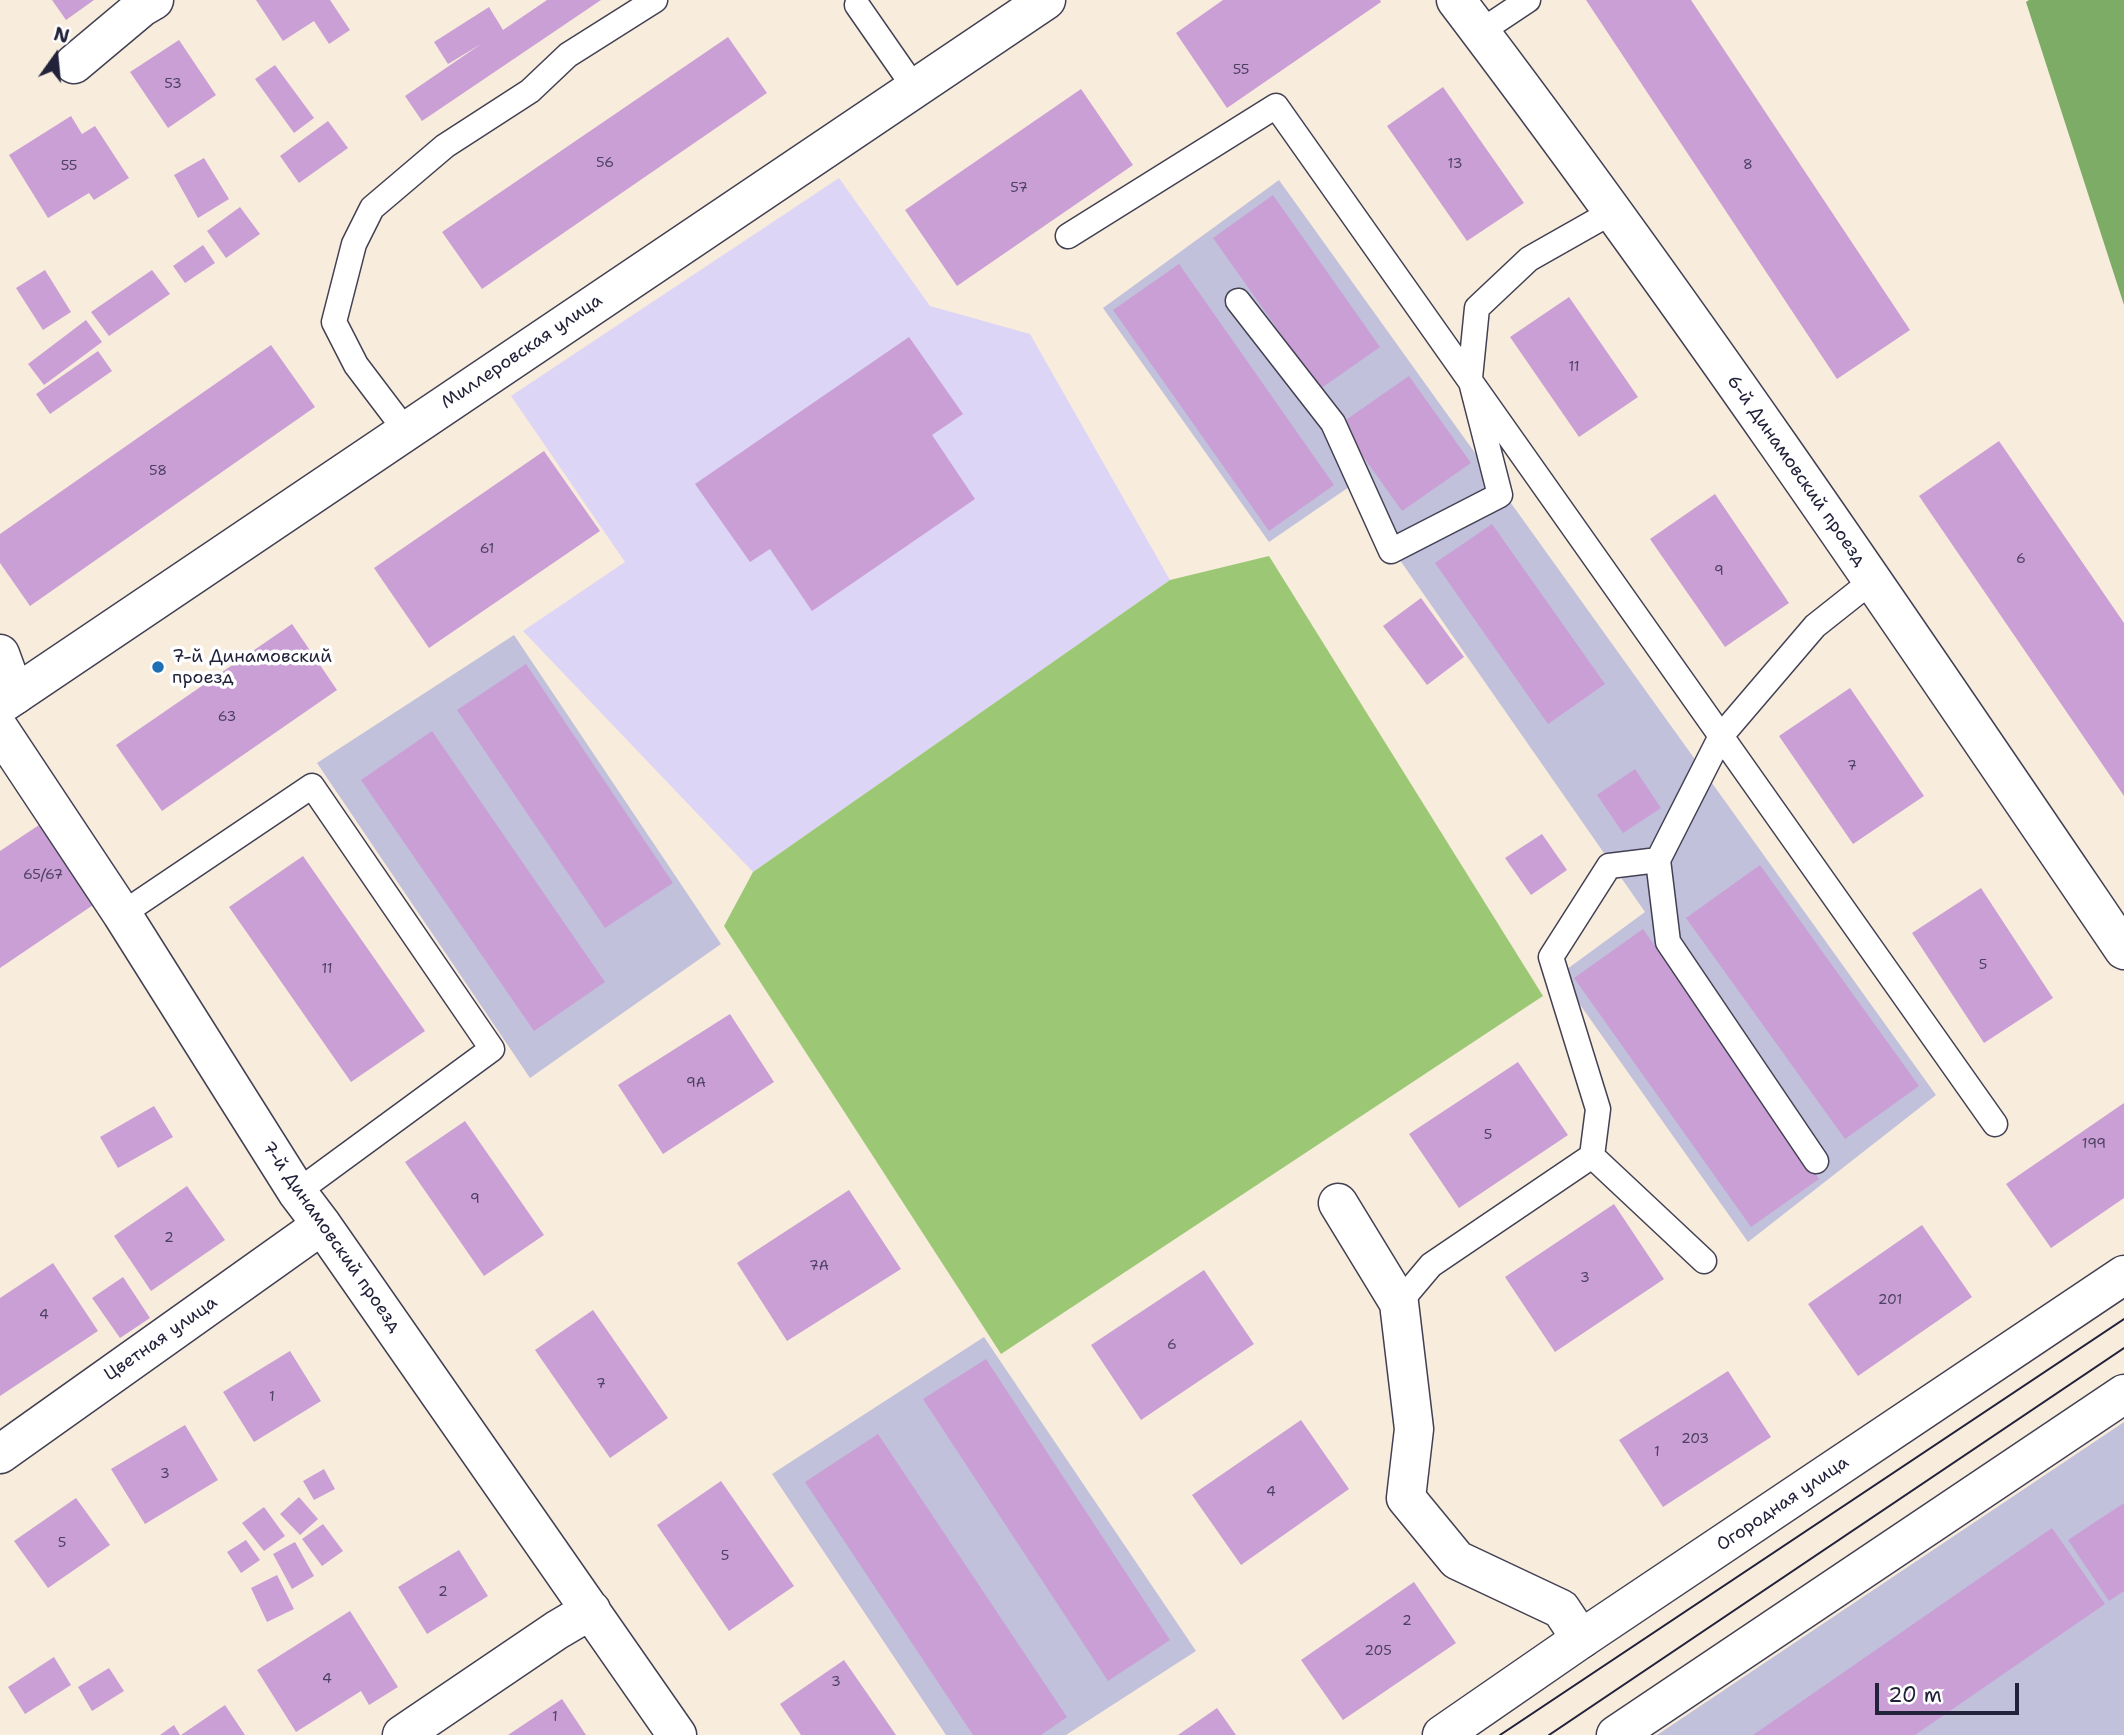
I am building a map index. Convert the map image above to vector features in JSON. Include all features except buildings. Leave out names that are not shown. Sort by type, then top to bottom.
[{"type":"street","points":[[74,64],[154,0]]},
{"type":"street","name":"Миллеровская улица","points":[[8,700],[1045,0]]},
{"type":"street","name":"6-й Динамовский проезд","points":[[1456,0],[1612,212],[1873,580],[2124,950]]},
{"type":"street","points":[[0,654],[8,700]]},
{"type":"street","name":"7-й Динамовский проезд","points":[[0,730],[122,914],[297,1192],[677,1735]]},
{"type":"street","points":[[1338,1203],[1399,1303],[1414,1429],[1406,1498],[1457,1560],[1561,1609],[1581,1639]]},
{"type":"street","name":"Цветная улица","points":[[0,1454],[322,1225]]},
{"type":"street","name":"Огородная улица","points":[[1443,1735],[1581,1639],[2124,1275]]},
{"type":"street","points":[[1616,1735],[2124,1394]]},
{"type":"street","points":[[402,1735],[591,1610]]},
{"type":"lane","points":[[406,431],[356,365],[334,322],[354,244],[372,208],[445,146],[530,91],[568,55],[655,0]]},
{"type":"lane","points":[[1480,32],[1528,0]]},
{"type":"lane","points":[[855,2],[914,87]]},
{"type":"lane","points":[[1068,236],[1276,106],[1995,1124]]},
{"type":"lane","points":[[1238,301],[1333,423],[1391,551],[1500,495],[1470,379],[1477,309],[1529,259],[1612,212]]},
{"type":"lane","points":[[1816,1161],[1668,942],[1658,860],[1721,736],[1815,626],[1873,580]]},
{"type":"lane","points":[[122,914],[312,786],[492,1049],[297,1192]]},
{"type":"lane","points":[[1399,1303],[1431,1265],[1592,1156],[1598,1109],[1551,957],[1609,866],[1658,860]]},
{"type":"lane","points":[[1592,1156],[1704,1261]]},
{"type":"shaded area","points":[[839,178],[930,306],[1030,334],[1170,580],[753,872],[523,631],[625,562],[511,396]]},
{"type":"shaded area","points":[[1279,180],[1936,1095],[1748,1242],[1559,975],[1645,912],[1349,487],[1269,542],[1103,308]]},
{"type":"shaded area","points":[[514,635],[721,944],[530,1078],[317,763]]},
{"type":"shaded area","points":[[984,1337],[1196,1651],[1066,1735],[946,1735],[772,1474]]},
{"type":"shaded area","points":[[2124,1422],[2124,1735],[1657,1735]]},
{"type":"green space","points":[[2124,0],[2124,305],[2026,2]]},
{"type":"green space","points":[[1269,556],[1543,996],[1001,1354],[724,926],[753,872],[1170,580]]},
{"type":"tram line","points":[[1500,1735],[2124,1319]]},
{"type":"tram line","points":[[1549,1735],[2124,1348]]},
{"type":"place","name":"7-й Динамовский проезд","points":[[158,667]]}]
